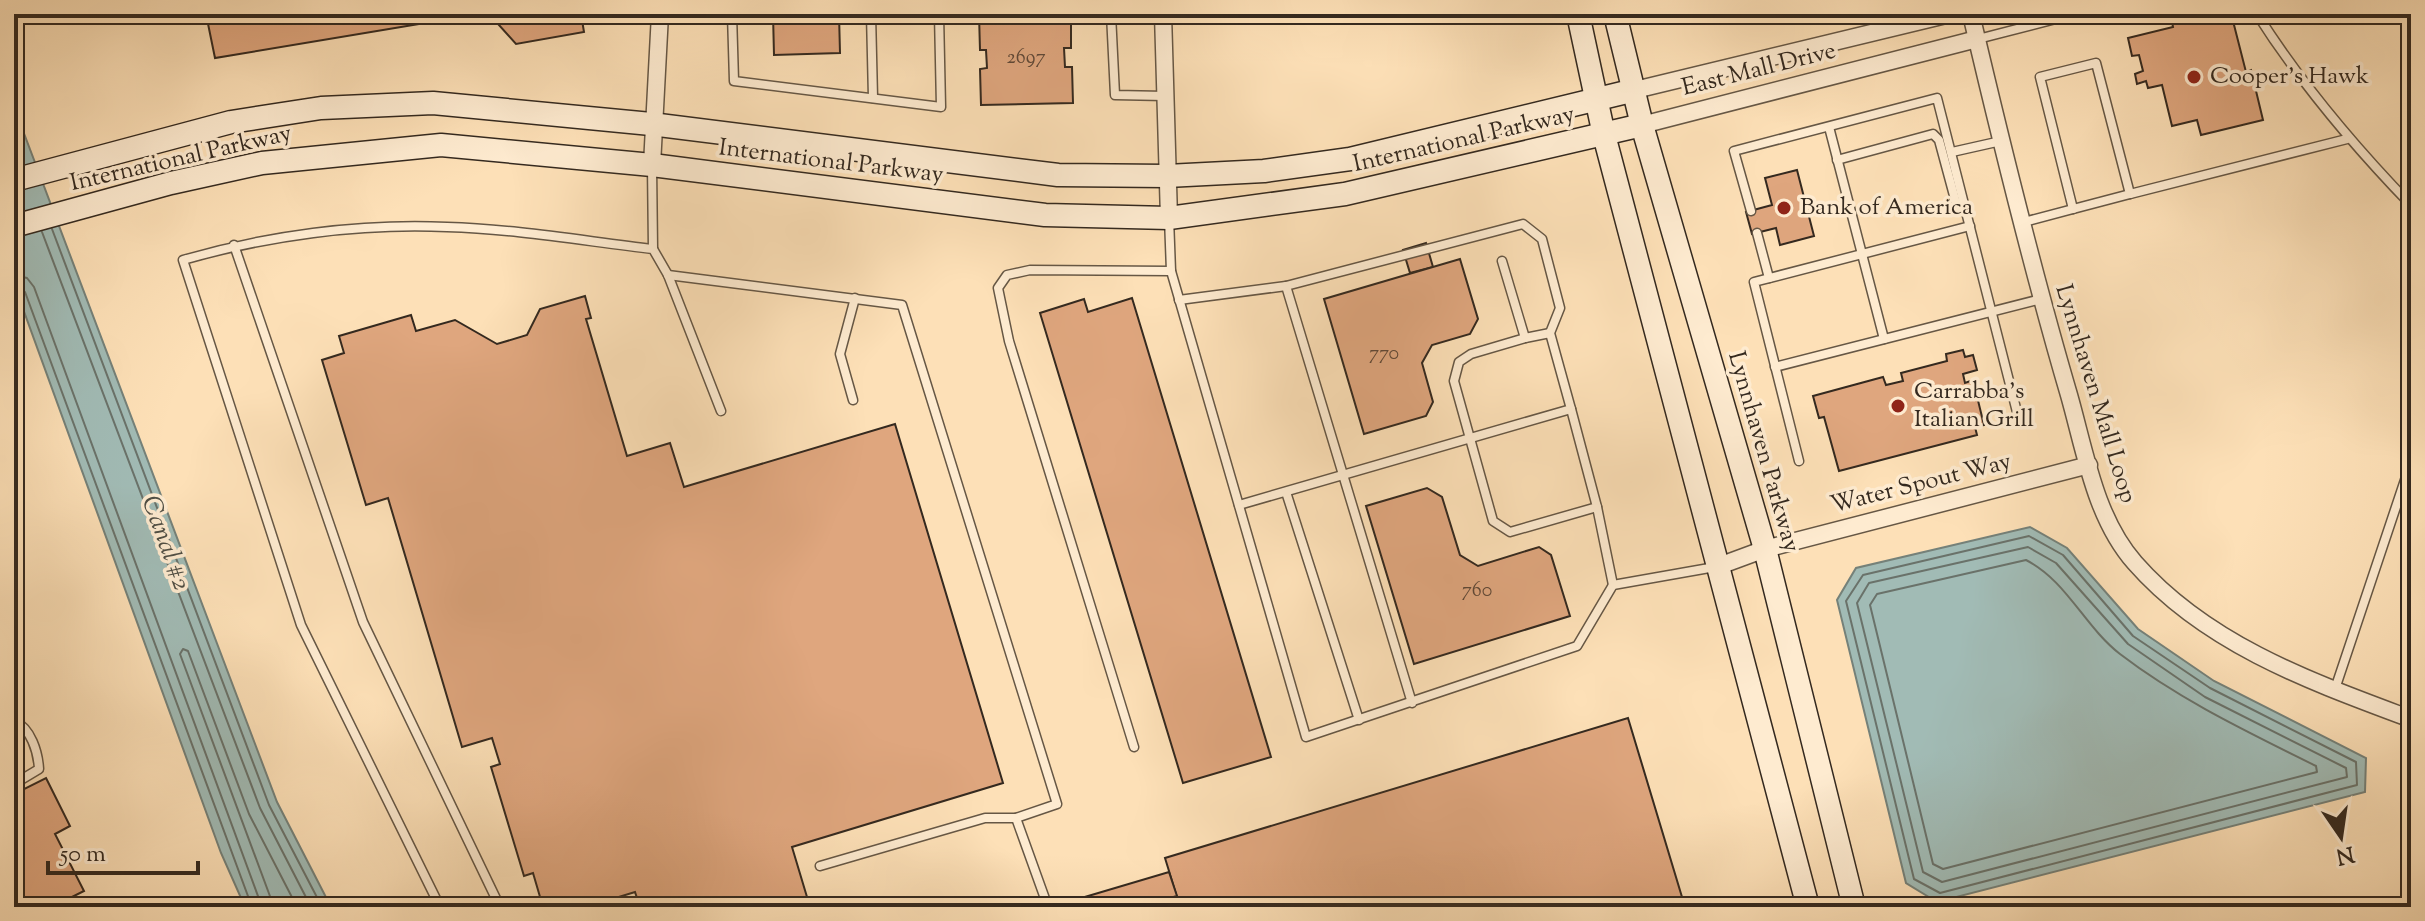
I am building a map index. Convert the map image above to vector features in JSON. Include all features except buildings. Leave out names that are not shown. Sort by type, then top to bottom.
[{"type":"main road","points":[[1578,14],[1604,135],[1808,907]]},
{"type":"main road","name":"Lynnhaven Parkway","points":[[1615,14],[1642,125],[1765,549],[1854,907]]},
{"type":"main road","name":"International Parkway","points":[[14,180],[231,122],[321,108],[433,103],[651,124],[1058,175],[1167,176],[1264,171],[1350,159],[1635,90]]},
{"type":"main road","name":"International Parkway","points":[[14,226],[97,202],[262,163],[441,145],[652,165],[1045,215],[1169,218],[1345,194],[1642,125]]},
{"type":"street","points":[[652,165],[651,124],[660,14]]},
{"type":"street","points":[[1163,14],[1169,218]]},
{"type":"street","name":"East Mall Drive","points":[[1635,90],[1950,14]]},
{"type":"street","name":"Lynnhaven Mall Loop","points":[[1971,14],[2020,223],[2089,465],[2114,534],[2148,578],[2189,613],[2229,640],[2335,691],[2411,719]]},
{"type":"street","name":"East Mall Drive","points":[[1642,125],[1977,39]]},
{"type":"street","name":"Water Spout Way","points":[[1719,566],[1765,549],[2089,465]]},
{"type":"lane","points":[[732,14],[734,81],[941,107],[939,14]]},
{"type":"lane","points":[[871,14],[873,98]]},
{"type":"lane","points":[[1111,14],[1115,95],[1165,96]]},
{"type":"lane","name":"East Mall Drive","points":[[1977,39],[2075,14]]},
{"type":"lane","points":[[2257,14],[2298,79],[2347,139],[2411,205]]},
{"type":"lane","points":[[2073,209],[2040,77],[2096,63],[2130,194]]},
{"type":"lane","points":[[1751,211],[1734,151],[1937,98],[2018,416]]},
{"type":"lane","points":[[1829,127],[1884,339]]},
{"type":"lane","points":[[1837,160],[1933,134],[1939,140],[1956,203],[1966,212]]},
{"type":"lane","points":[[2020,223],[2347,139]]},
{"type":"lane","points":[[1952,152],[2001,141]]},
{"type":"lane","points":[[652,165],[653,249],[668,275],[721,411]]},
{"type":"lane","points":[[1169,218],[1171,271],[1179,300],[1306,737],[1577,646],[1613,585],[1597,507],[1550,333],[1560,308],[1542,239],[1523,224],[1286,286],[1179,300]]},
{"type":"lane","points":[[1799,461],[1754,282],[1970,226]]},
{"type":"lane","points":[[440,907],[301,625],[183,260],[234,245],[375,227],[448,227],[653,249]]},
{"type":"lane","points":[[1757,233],[1769,278]]},
{"type":"lane","points":[[234,245],[363,622],[500,907]]},
{"type":"lane","points":[[1502,261],[1525,338]]},
{"type":"lane","points":[[1134,747],[1009,341],[998,288],[1007,275],[1030,270],[1171,271]]},
{"type":"lane","points":[[668,275],[902,305],[1057,804],[1016,818],[985,818],[820,866]]},
{"type":"lane","points":[[1286,286],[1412,703]]},
{"type":"lane","points":[[853,400],[840,354],[855,298]]},
{"type":"lane","points":[[1775,367],[2041,299]]},
{"type":"lane","points":[[1550,333],[1471,354],[1459,362],[1454,381],[1493,521],[1510,532],[1597,507]]},
{"type":"lane","points":[[1239,505],[1571,409]]},
{"type":"lane","points":[[2335,691],[2411,462]]},
{"type":"lane","points":[[1286,492],[1359,720]]},
{"type":"lane","points":[[1613,585],[1719,566]]},
{"type":"lane","points":[[14,721],[30,737],[39,769],[14,784]]},
{"type":"lane","points":[[1016,818],[1048,907]]},
{"type":"water","name":"Canal #2","points":[[14,107],[277,802],[331,907],[245,907],[221,853],[14,284]]},
{"type":"water","points":[[2030,527],[2067,548],[2138,629],[2214,681],[2366,758],[2365,792],[1937,902],[1906,883],[1837,600],[1856,568]]},
{"type":"place","name":"Cooper's Hawk","points":[[2194,77]]},
{"type":"place","name":"Bank of America","points":[[1784,208]]},
{"type":"place","name":"Carrabba's Italian Grill","points":[[1898,406]]}]
